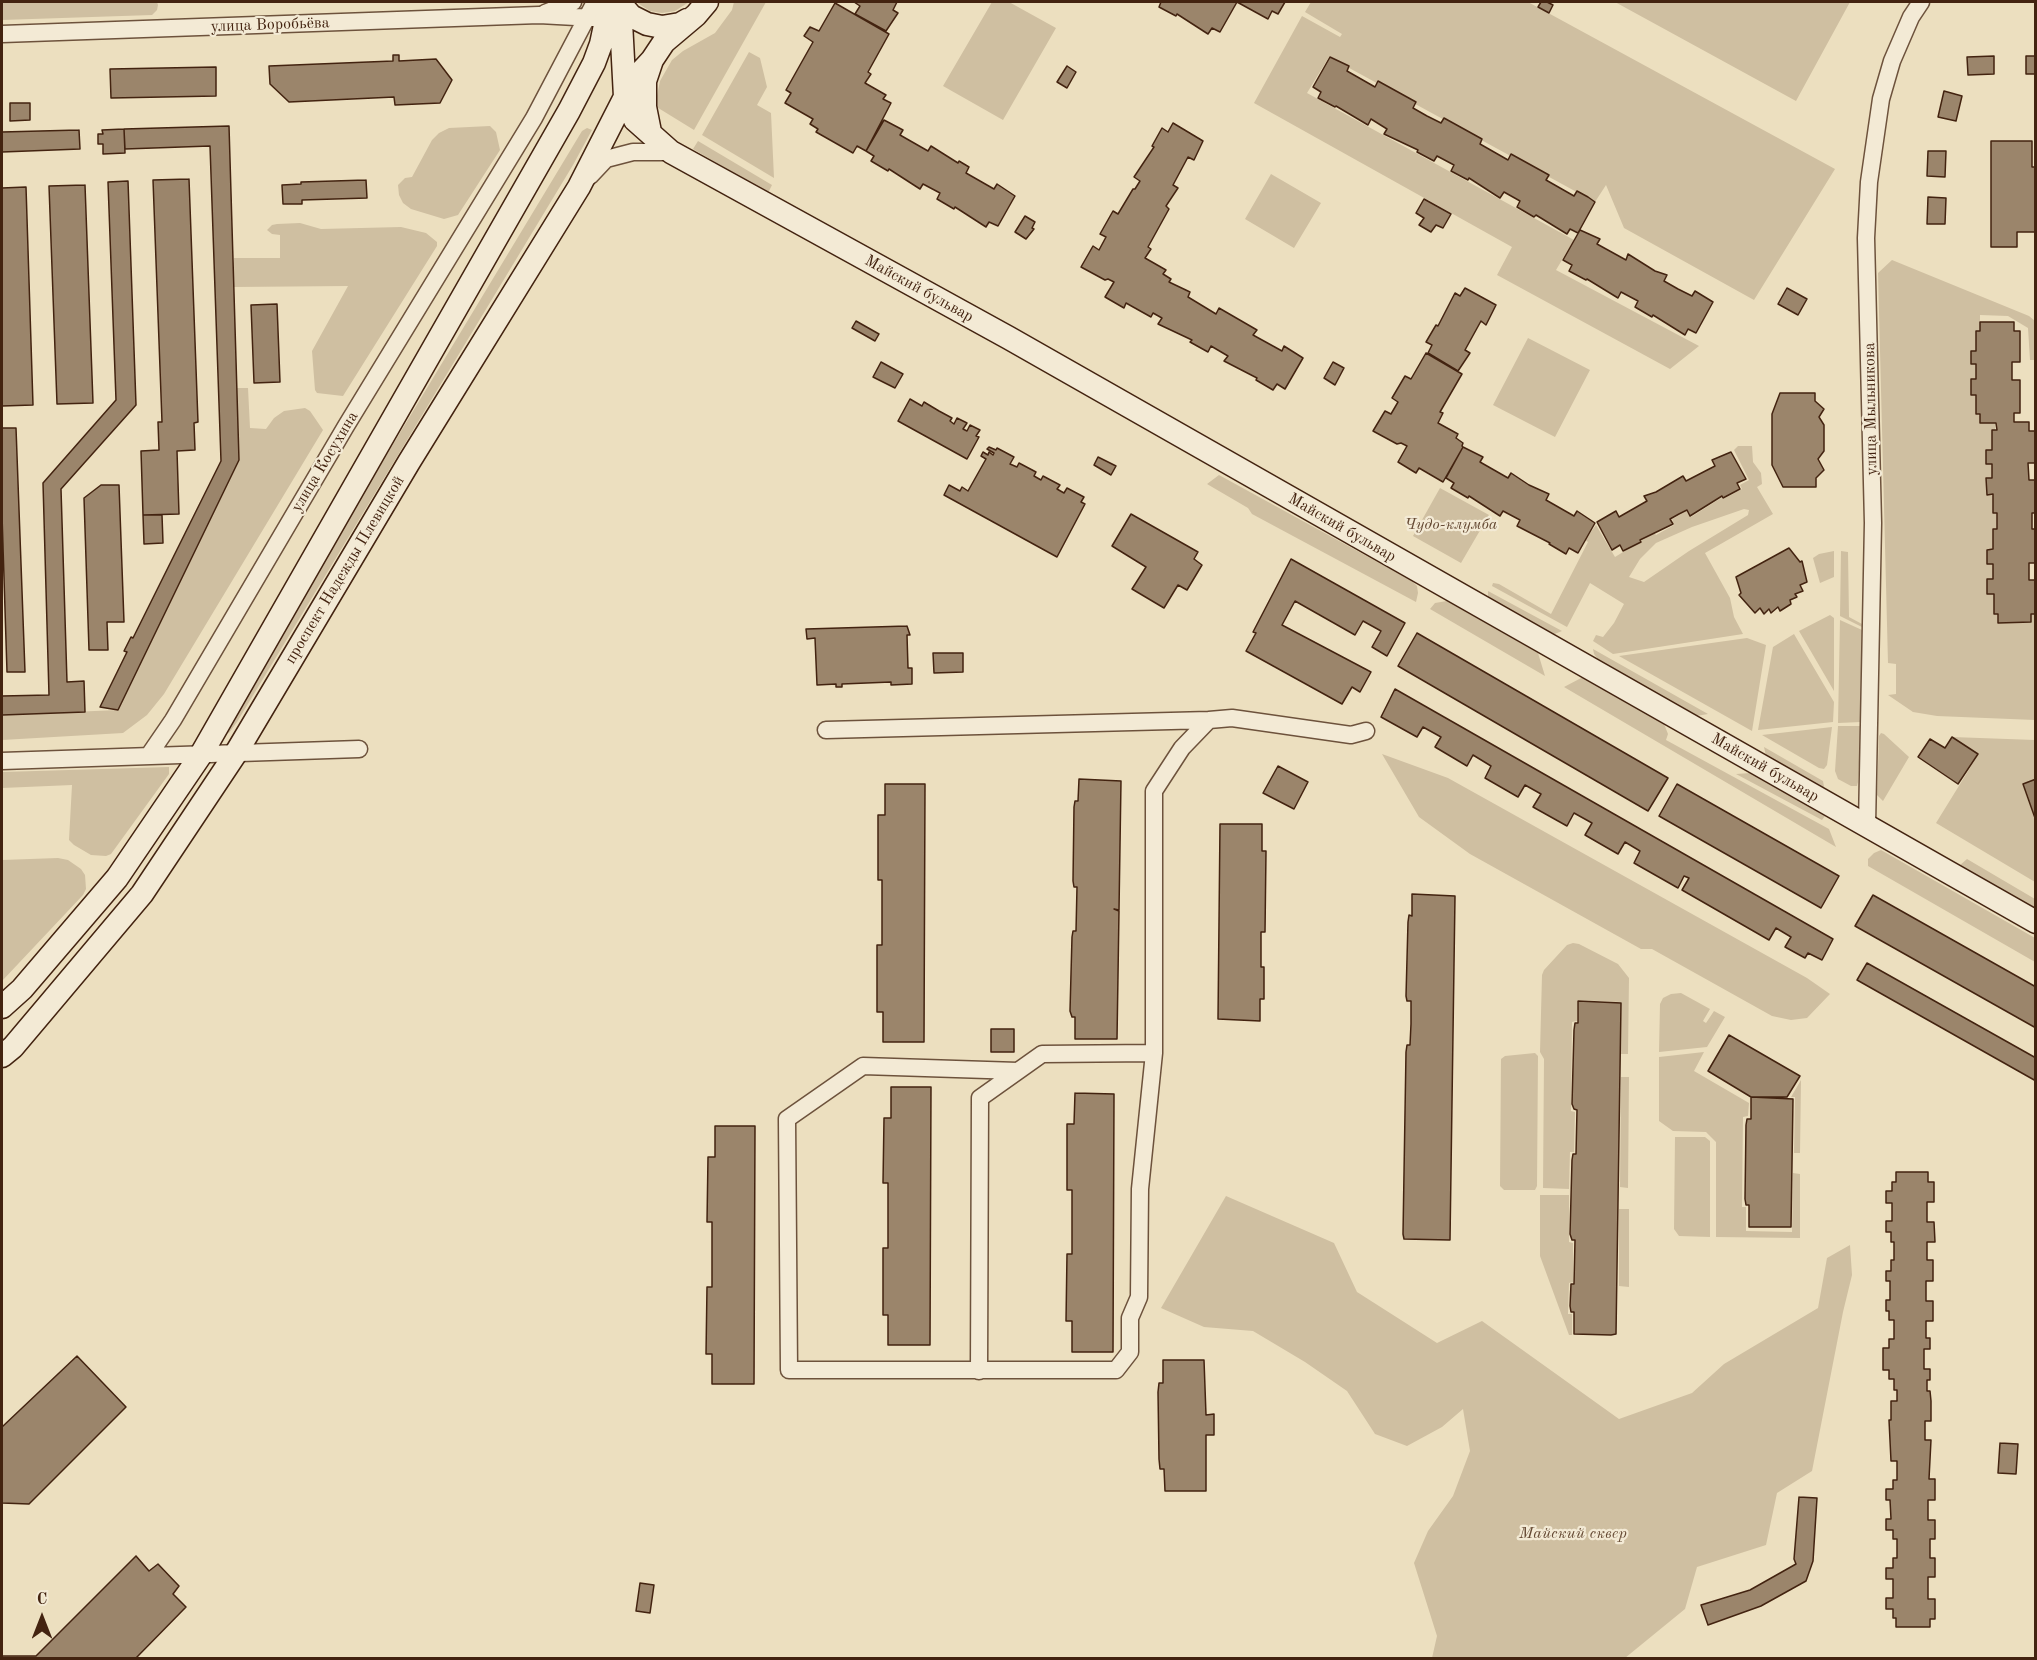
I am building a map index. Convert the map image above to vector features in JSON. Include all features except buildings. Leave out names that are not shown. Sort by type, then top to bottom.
[{"type":"main road","points":[[625,97],[610,11],[662,27],[680,24],[702,8]]},
{"type":"main road","name":"проспект Надежды Плевицкой","points":[[2,1056],[13,1047],[142,894],[236,753],[409,462],[579,187],[639,74],[664,42],[702,8]]},
{"type":"main road","name":"проспект Надежды Плевицкой","points":[[2,1007],[21,989],[117,878],[202,753],[569,111],[594,63],[610,11]]},
{"type":"main road","points":[[650,133],[645,107],[645,81],[652,60]]},
{"type":"main road","name":"Майский бульвар","points":[[625,97],[635,120],[671,152],[1009,338],[2036,922]]},
{"type":"street","points":[[539,15],[573,2]]},
{"type":"street","name":"улица Косухина","points":[[149,755],[173,720],[346,426],[534,118],[574,41],[610,11],[594,2]]},
{"type":"street","name":"улица Мыльникова","points":[[1867,825],[1873,523],[1866,238],[1869,182],[1875,133],[1892,61],[1911,16],[1921,2]]},
{"type":"street","name":"улица Воробьёва","points":[[2,34],[610,11]]},
{"type":"street","points":[[579,187],[606,159],[633,152],[671,152]]},
{"type":"street","points":[[826,730],[1232,718],[1350,735],[1366,731]]},
{"type":"street","points":[[1018,1071],[863,1066],[787,1119],[789,1370],[1116,1370],[1130,1352],[1130,1318],[1139,1297],[1140,1189],[1154,1053],[1154,791],[1182,748],[1209,720]]},
{"type":"street","points":[[2,761],[358,749]]},
{"type":"street","points":[[979,1371],[980,1098],[1042,1054],[1154,1053]]},
{"type":"green space","points":[[2,2],[157,2],[158,5],[152,15],[2,20]]},
{"type":"green space","points":[[636,2],[689,2],[675,11],[662,13],[650,11]]},
{"type":"green space","points":[[734,2],[766,2],[694,130],[655,106],[660,81],[672,60],[715,33],[732,10]]},
{"type":"green space","points":[[992,2],[1009,2],[1056,28],[1003,120],[943,86]]},
{"type":"green space","points":[[1311,2],[1528,2],[1835,169],[1754,300],[1624,228],[1606,185],[1595,202],[1329,57],[1307,93],[1574,240],[1556,270],[1699,346],[1670,369],[1497,275],[1512,247],[1254,103],[1302,16],[1340,37],[1342,34],[1305,12]]},
{"type":"green space","points":[[1615,2],[1850,2],[1796,101]]},
{"type":"green space","points":[[749,52],[760,58],[767,87],[757,105],[771,113],[774,178],[702,135]]},
{"type":"green space","points":[[490,126],[496,132],[500,150],[458,215],[444,219],[411,209],[403,203],[398,185],[405,178],[412,177],[432,140],[439,133],[449,128]]},
{"type":"green space","points":[[587,128],[592,130],[573,165],[237,722],[229,733],[223,734],[307,587],[582,131]]},
{"type":"green space","points":[[698,141],[772,185],[768,193],[693,149]]},
{"type":"green space","points":[[1271,174],[1321,203],[1294,248],[1245,219]]},
{"type":"green space","points":[[300,223],[321,229],[401,227],[426,233],[437,242],[437,246],[343,396],[317,393],[312,351],[348,286],[234,287],[234,258],[280,258],[280,235],[272,234],[267,230],[272,225]]},
{"type":"green space","points":[[1892,260],[2029,316],[2035,321],[2035,360],[2030,360],[2028,328],[2008,316],[1980,315],[1980,331],[1976,331],[1976,351],[1971,351],[1971,364],[1976,364],[1976,379],[1971,379],[1971,394],[1976,395],[1976,414],[1996,423],[1992,450],[1987,450],[1986,464],[1992,464],[1992,478],[1987,478],[1987,494],[1993,494],[1993,513],[1997,513],[1997,529],[1993,529],[1993,549],[1987,550],[1987,564],[1993,564],[1993,579],[1987,579],[1987,593],[1994,594],[1994,614],[1998,614],[1999,623],[2031,622],[2031,614],[2035,614],[2035,720],[1937,716],[1913,712],[1888,695],[1896,694],[1896,664],[1888,663],[1878,273]]},
{"type":"green space","points":[[1528,338],[1590,370],[1555,437],[1493,405]]},
{"type":"green space","points":[[237,388],[248,388],[250,428],[266,429],[274,418],[284,411],[305,408],[310,411],[323,430],[164,694],[147,715],[123,733],[2,740],[2,715],[118,710],[239,460]]},
{"type":"green space","points":[[1738,446],[1752,446],[1753,462],[1761,473],[1762,484],[1757,487],[1773,514],[1705,553],[1730,598],[1734,617],[1743,634],[1613,654],[1593,641],[1596,635],[1603,637],[1624,604],[1590,583],[1567,627],[1492,586],[1493,583],[1499,584],[1551,614],[1588,542],[1585,540],[1596,525],[1615,557],[1654,533],[1656,535],[1674,525],[1672,519],[1687,511],[1691,517],[1721,498],[1742,489],[1740,485],[1749,480],[1734,450]],"holes":[[[1744,509],[1749,510],[1748,515],[1644,582],[1629,577],[1640,559],[1656,543],[1692,527]]]},
{"type":"green space","points":[[1219,475],[1412,581],[1417,586],[1416,602],[1252,514],[1248,508],[1207,484]]},
{"type":"green space","name":"Чудо-клумба","points":[[1440,488],[1489,515],[1461,563],[1413,536]]},
{"type":"green space","points":[[1834,551],[1834,577],[1820,583],[1813,558],[1819,554]]},
{"type":"green space","points":[[1841,551],[1848,552],[1849,617],[1862,624],[1862,627],[1840,616]]},
{"type":"green space","points":[[1488,591],[1562,631],[1552,635],[1490,601]]},
{"type":"green space","points":[[1447,601],[1538,653],[1545,676],[1430,609],[1435,603]]},
{"type":"green space","points":[[1830,615],[1834,618],[1834,691],[1799,631]]},
{"type":"green space","points":[[1840,620],[1862,630],[1861,722],[1838,723]]},
{"type":"green space","points":[[1794,634],[1834,702],[1833,722],[1758,730],[1773,647]]},
{"type":"green space","points":[[1747,638],[1766,645],[1752,731],[1619,656]]},
{"type":"green space","points":[[1593,649],[1708,714],[1696,716],[1600,662]]},
{"type":"green space","points":[[1583,677],[1664,724],[1668,734],[1666,740],[1829,829],[1836,847],[1564,687]]},
{"type":"green space","points":[[1838,726],[1861,726],[1857,786],[1851,786],[1838,779],[1835,771]]},
{"type":"green space","points":[[1832,727],[1827,765],[1824,769],[1762,735]]},
{"type":"green space","points":[[1881,733],[1909,757],[1883,801],[1877,795],[1879,736]]},
{"type":"green space","points":[[1952,737],[2035,740],[2035,779],[2023,785],[2035,821],[2035,882],[1936,823],[1978,755]]},
{"type":"green space","points":[[1764,747],[1823,781],[1825,792],[1766,756]]},
{"type":"green space","points":[[1382,754],[1448,778],[1807,978],[1830,994],[1807,1018],[1791,1020],[1772,1016],[1652,949],[1641,949],[1470,854],[1419,817]]},
{"type":"green space","points":[[169,767],[169,774],[111,854],[106,856],[91,855],[69,840],[72,785],[2,788],[2,772]]},
{"type":"green space","points":[[1751,773],[1825,816],[1822,820],[1736,774]]},
{"type":"green space","points":[[1881,850],[2035,938],[2035,962],[1868,866],[1868,859]]},
{"type":"green space","points":[[58,858],[68,860],[81,869],[85,875],[86,889],[83,895],[2,981],[2,860]]},
{"type":"green space","points":[[1967,859],[2035,899],[2035,910],[1959,866]]},
{"type":"green space","points":[[1573,943],[1618,964],[1629,978],[1628,1054],[1621,1054],[1621,1002],[1577,1000],[1577,1021],[1572,1022],[1571,1111],[1575,1112],[1574,1152],[1570,1152],[1569,1189],[1543,1188],[1544,1059],[1540,1052],[1542,975],[1567,945]]},
{"type":"green space","points":[[1681,993],[1710,1009],[1703,1021],[1706,1023],[1714,1011],[1725,1017],[1707,1047],[1659,1052],[1660,1004],[1663,998]]},
{"type":"green space","points":[[1704,1052],[1694,1071],[1749,1103],[1748,1116],[1743,1117],[1742,1207],[1746,1207],[1746,1231],[1792,1232],[1793,1173],[1800,1174],[1800,1238],[1716,1237],[1716,1142],[1706,1132],[1673,1131],[1659,1121],[1659,1057]]},
{"type":"green space","points":[[1535,1053],[1538,1056],[1537,1186],[1535,1190],[1504,1190],[1500,1186],[1501,1059],[1505,1056]]},
{"type":"green space","points":[[1621,1077],[1629,1077],[1628,1188],[1620,1187]]},
{"type":"green space","points":[[1801,1080],[1800,1153],[1794,1153],[1795,1097],[1791,1097]]},
{"type":"green space","points":[[1675,1137],[1705,1137],[1710,1141],[1710,1237],[1679,1236],[1674,1229]]},
{"type":"green space","points":[[1540,1195],[1569,1195],[1569,1242],[1573,1243],[1573,1282],[1569,1283],[1568,1314],[1572,1314],[1572,1335],[1569,1335],[1540,1256]]},
{"type":"green space","name":"Майский сквер","points":[[1226,1196],[1334,1243],[1357,1292],[1437,1343],[1482,1321],[1619,1419],[1692,1393],[1724,1364],[1818,1308],[1827,1258],[1850,1245],[1852,1275],[1812,1471],[1777,1493],[1766,1545],[1697,1567],[1685,1609],[1625,1658],[1432,1658],[1437,1636],[1414,1563],[1428,1531],[1453,1496],[1470,1451],[1463,1409],[1442,1427],[1407,1446],[1375,1434],[1347,1391],[1305,1362],[1253,1331],[1204,1327],[1161,1308]]},
{"type":"green space","points":[[1619,1209],[1629,1209],[1629,1287],[1619,1286]]}]
